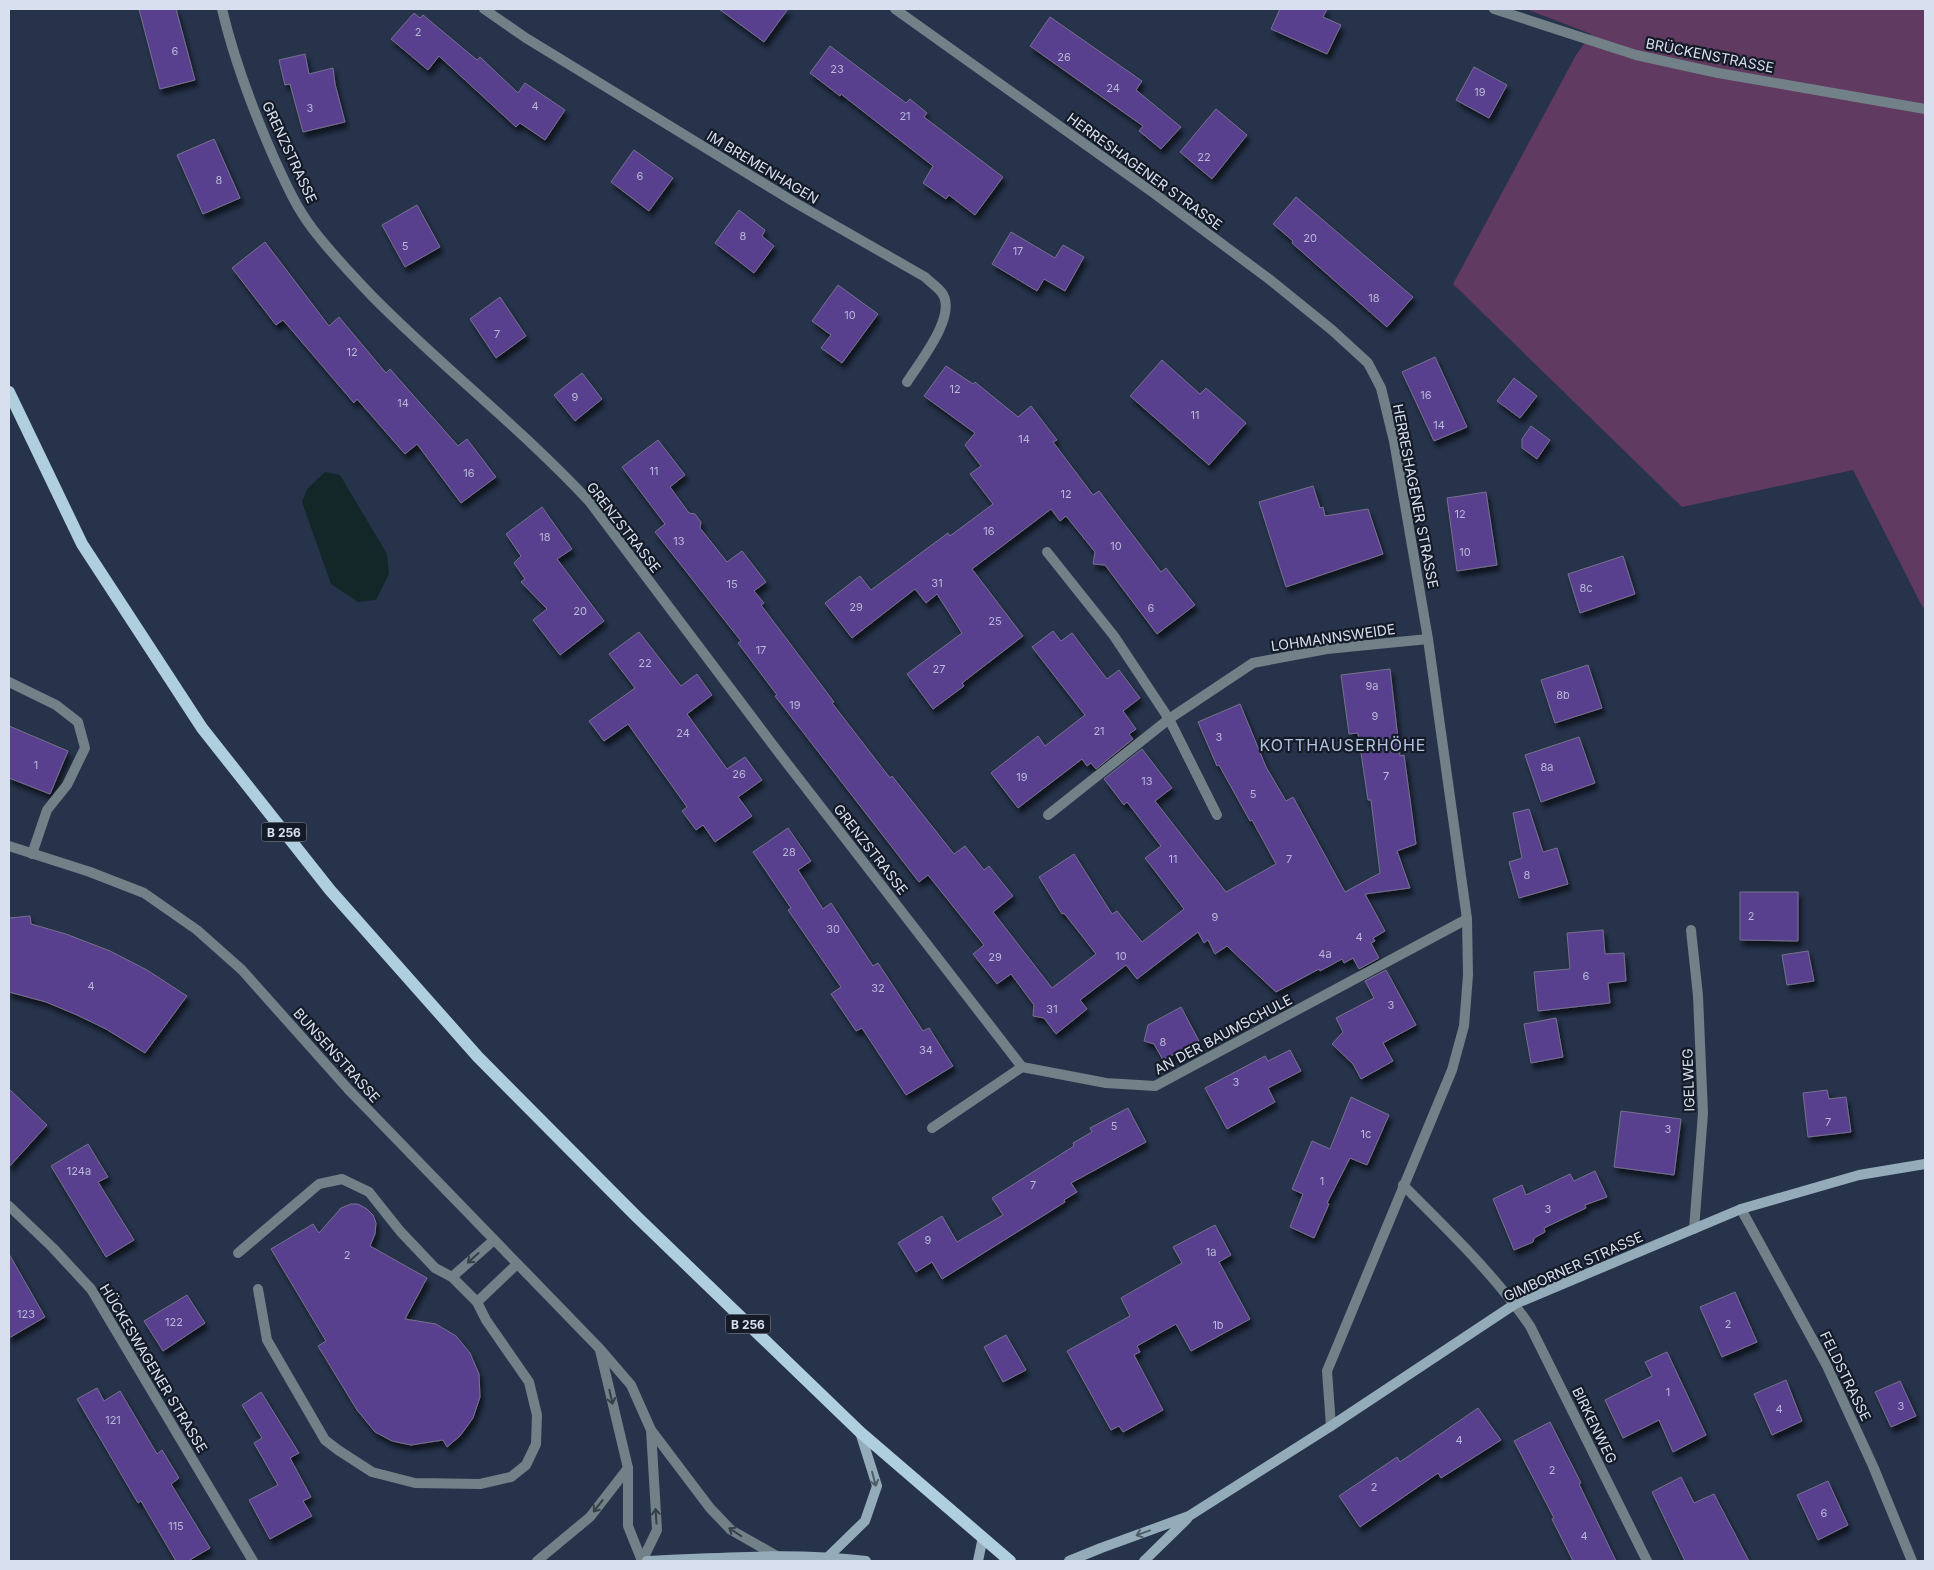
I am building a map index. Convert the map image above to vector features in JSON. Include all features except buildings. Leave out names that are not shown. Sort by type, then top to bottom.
[{"type":"main road","name":"B 256","points":[[9,392],[82,544],[202,728],[330,890],[478,1057],[636,1216],[860,1432],[1010,1561]]},
{"type":"street","name":"GRENZSTRASSE","points":[[222,9],[228,34],[255,116],[287,187],[311,228],[348,271],[408,333],[561,471],[589,501],[767,737],[1022,1067]]},
{"type":"street","name":"IM BREMENHAGEN","points":[[484,9],[551,54],[794,202],[925,277],[943,294],[947,312],[940,329],[907,382]]},
{"type":"street","name":"HERRESHAGENER STRASSE","points":[[894,9],[1155,194],[1269,279],[1332,330],[1368,363],[1381,388],[1394,440],[1428,639],[1467,919],[1468,974],[1464,1026],[1452,1070],[1327,1372],[1331,1426]]},
{"type":"street","name":"BRÜCKENSTRASSE","points":[[1494,9],[1636,55],[1718,73],[1925,109]]},
{"type":"street","points":[[1048,552],[1114,636],[1169,720],[1217,816]]},
{"type":"street","name":"LOHMANNSWEIDE","points":[[1048,815],[1169,720],[1253,663],[1327,649],[1428,639]]},
{"type":"street","points":[[9,682],[56,705],[78,722],[85,748],[67,785],[47,810],[32,854]]},
{"type":"street","name":"BUNSENSTRASSE","points":[[9,846],[90,872],[144,893],[196,930],[242,970],[348,1089],[600,1349],[631,1385],[650,1430],[710,1508],[731,1530],[777,1556]]},
{"type":"street","name":"AN DER BAUMSCHULE","points":[[1022,1067],[1106,1082],[1155,1086],[1467,919]]},
{"type":"street","name":"IGELWEG","points":[[1691,930],[1698,996],[1703,1113],[1694,1229]]},
{"type":"street","points":[[932,1128],[1022,1067]]},
{"type":"street","name":"GIMBORNER STRASSE","points":[[1069,1561],[1189,1516],[1331,1426],[1515,1304],[1741,1210],[1858,1175],[1925,1164]]},
{"type":"street","points":[[238,1253],[319,1184],[342,1178],[369,1192],[400,1231],[436,1268],[452,1277],[477,1302],[486,1320],[529,1382],[538,1415],[536,1444],[526,1466],[511,1477],[480,1484],[415,1483],[372,1472],[338,1450],[325,1440],[267,1340],[258,1289]]},
{"type":"street","points":[[1403,1185],[1459,1240],[1515,1304]]},
{"type":"street","name":"HÜCKESWAGENER STRASSE","points":[[9,1206],[53,1248],[91,1289],[253,1561]]},
{"type":"street","name":"FELDSTRASSE","points":[[1741,1210],[1826,1364],[1873,1466],[1912,1561]]},
{"type":"street","points":[[452,1277],[494,1240]]},
{"type":"street","points":[[477,1302],[517,1264]]},
{"type":"street","name":"BIRKENWEG","points":[[1515,1304],[1530,1326],[1647,1561]]},
{"type":"street","name":"BUNSENSTRASSE","points":[[600,1349],[628,1468],[628,1526],[642,1561]]},
{"type":"street","name":"BUNSENSTRASSE","points":[[642,1561],[657,1530],[650,1430]]},
{"type":"street","points":[[829,1556],[865,1521],[877,1486],[860,1432]]},
{"type":"street","points":[[537,1561],[590,1517],[628,1468]]},
{"type":"street","name":"GIMBORNER STRASSE","points":[[1144,1561],[1189,1516]]},
{"type":"street","points":[[978,1561],[982,1537]]},
{"type":"street","points":[[646,1561],[777,1556],[829,1556],[866,1561]]},
{"type":"shaded area","points":[[1526,9],[1925,9],[1925,606],[1923,608],[1853,470],[1682,507],[1453,284],[1576,55],[1591,34]]},
{"type":"shaded area","points":[[325,472],[340,475],[387,554],[389,574],[376,600],[358,602],[331,584],[302,502],[307,489]]},
{"type":"district","name":"KOTTHAUSERHÖHE","points":[[1343,745]]}]
